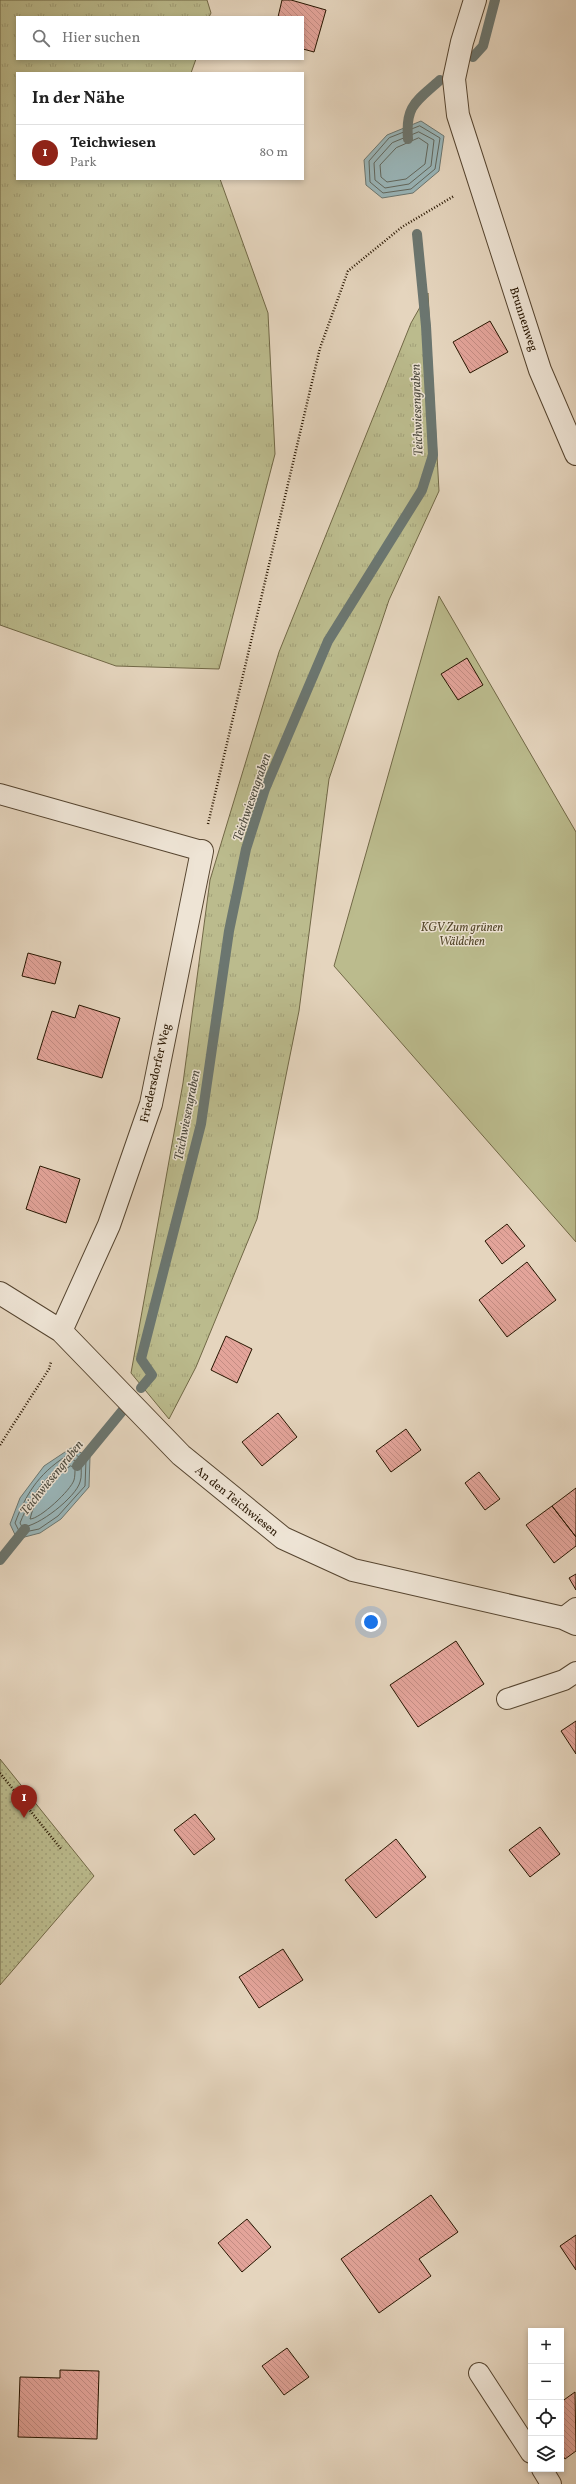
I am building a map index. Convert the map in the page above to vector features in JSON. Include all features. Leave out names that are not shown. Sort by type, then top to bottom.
[{"type":"street","points":[[475,0],[462,42],[454,79],[458,115],[479,182]]},
{"type":"street","name":"Brunnenweg","points":[[479,182],[540,370],[576,454]]},
{"type":"street","name":"Friedersdorfer Weg","points":[[61,1331],[109,1225],[151,1104],[202,851]]},
{"type":"street","name":"An den Teichwiesen","points":[[0,1293],[61,1331],[181,1455],[282,1538],[353,1570],[572,1617]]},
{"type":"lane","points":[[0,794],[202,851]]},
{"type":"lane","points":[[507,1699],[564,1680],[576,1672]]},
{"type":"lane","points":[[479,2373],[528,2448]]},
{"type":"lane","points":[[544,2472],[551,2484]]},
{"type":"path","points":[[202,851],[320,348],[348,271],[402,227],[479,182]]},
{"type":"path","points":[[0,1445],[49,1369],[61,1331]]},
{"type":"path","points":[[0,1773],[61,1849]]},
{"type":"green space","points":[[0,0],[207,0],[211,13],[210,16],[16,16],[16,60],[196,60],[191,72],[16,72],[16,180],[220,180],[268,313],[275,454],[219,669],[116,666],[0,625]]},
{"type":"green space","points":[[428,293],[439,491],[389,600],[329,779],[299,1011],[257,1219],[196,1367],[169,1419],[131,1373],[183,1083],[210,880],[279,652],[411,323]]},
{"type":"green space","name":"KGV Zum grünen Wäldchen","points":[[439,596],[576,832],[576,1242],[334,966]]},
{"type":"green space","points":[[0,1759],[94,1876],[0,1985]]},
{"type":"water","points":[[421,121],[444,136],[439,171],[413,193],[382,198],[366,185],[364,160],[387,135]]},
{"type":"water","points":[[71,1448],[90,1457],[89,1487],[61,1519],[40,1533],[17,1539],[10,1524],[20,1498],[44,1466]]},
{"type":"building","points":[[282,0],[291,0],[326,10],[314,52],[304,49],[304,16],[278,16]]},
{"type":"building","points":[[490,321],[508,352],[470,373],[453,342]]},
{"type":"building","points":[[467,658],[483,685],[458,700],[441,674]]},
{"type":"building","points":[[28,953],[61,962],[55,984],[22,976]]},
{"type":"building","points":[[79,1005],[120,1018],[102,1078],[37,1059],[52,1011],[75,1018]]},
{"type":"building","points":[[40,1166],[80,1179],[66,1223],[26,1209]]},
{"type":"building","points":[[507,1224],[525,1246],[502,1264],[485,1241]]},
{"type":"building","points":[[527,1262],[556,1300],[507,1337],[479,1300]]},
{"type":"building","points":[[226,1336],[252,1349],[237,1383],[211,1370]]},
{"type":"building","points":[[278,1413],[297,1437],[262,1466],[242,1442]]},
{"type":"building","points":[[406,1429],[421,1450],[391,1472],[376,1451]]},
{"type":"building","points":[[479,1472],[500,1499],[485,1510],[465,1483]]},
{"type":"building","points":[[576,1488],[576,1537],[552,1506]]},
{"type":"building","points":[[552,1506],[576,1537],[576,1546],[554,1563],[526,1525]]},
{"type":"building","points":[[576,1574],[576,1590],[569,1578]]},
{"type":"building","points":[[456,1641],[484,1684],[418,1727],[390,1685]]},
{"type":"building","points":[[576,1721],[576,1754],[561,1731]]},
{"type":"building","points":[[195,1814],[215,1839],[194,1855],[174,1830]]},
{"type":"building","points":[[540,1827],[560,1854],[530,1877],[509,1850]]},
{"type":"building","points":[[396,1839],[426,1877],[376,1918],[345,1880]]},
{"type":"building","points":[[283,1949],[303,1980],[259,2008],[239,1977]]},
{"type":"building","points":[[431,2195],[458,2232],[419,2259],[431,2276],[379,2313],[341,2259]]},
{"type":"building","points":[[247,2219],[271,2247],[242,2272],[218,2243]]},
{"type":"building","points":[[576,2235],[576,2270],[560,2246]]},
{"type":"building","points":[[287,2348],[309,2377],[284,2395],[262,2366]]},
{"type":"building","points":[[60,2370],[99,2371],[97,2439],[18,2437],[20,2377],[60,2378]]},
{"type":"building","points":[[575,2392],[576,2451],[565,2459],[564,2458],[564,2400]]},
{"type":"waterway","name":"Teichwiesengraben","points":[[473,57],[483,46],[495,0]]},
{"type":"waterway","name":"Teichwiesengraben","points":[[408,139],[408,118],[414,105],[440,80]]},
{"type":"waterway","name":"Teichwiesengraben","points":[[141,1388],[152,1375],[141,1359],[201,1124],[229,931],[246,849],[265,789],[328,641],[422,490],[433,455],[426,326],[417,234]]},
{"type":"waterway","name":"Teichwiesengraben","points":[[77,1466],[123,1410]]},
{"type":"waterway","name":"Teichwiesengraben","points":[[0,1560],[25,1529]]},
{"type":"place","name":"Teichwiesen","points":[[24,1818]]}]
